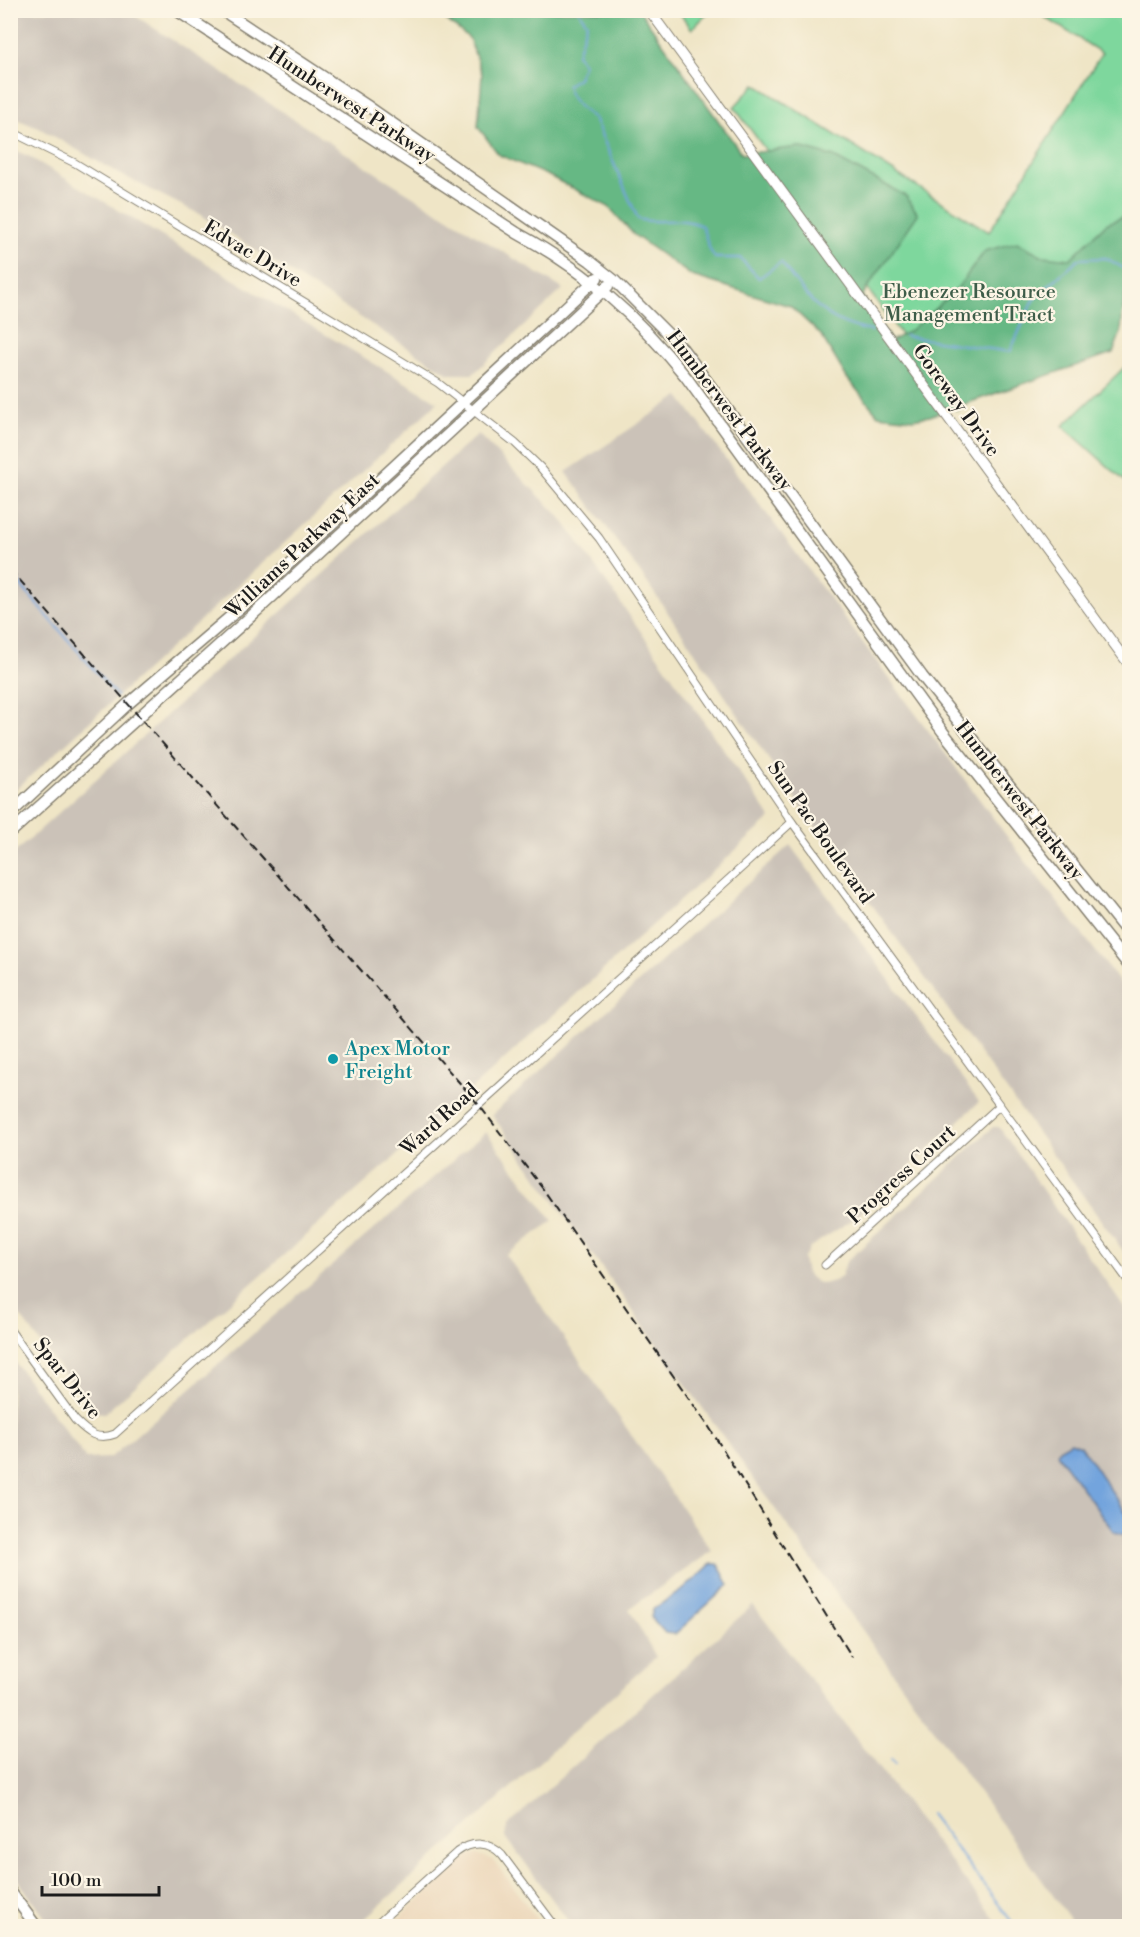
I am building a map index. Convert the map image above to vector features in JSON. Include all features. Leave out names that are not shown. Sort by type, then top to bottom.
[{"type":"main road","name":"Humberwest Parkway","points":[[176,10],[508,228],[554,253],[604,291],[646,330],[686,377],[943,732],[1130,967]]},
{"type":"main road","name":"Humberwest Parkway","points":[[222,10],[454,166],[614,280],[682,348],[922,676],[1130,936]]},
{"type":"main road","name":"Williams Parkway East","points":[[10,814],[129,703],[252,598],[603,272]]},
{"type":"main road","name":"Williams Parkway East","points":[[10,833],[260,609],[614,280]]},
{"type":"main road","points":[[10,1891],[36,1926]]},
{"type":"street","name":"Goreway Drive","points":[[649,10],[1130,666]]},
{"type":"street","name":"Edvac Drive","points":[[10,130],[75,163],[438,383],[474,411]]},
{"type":"street","name":"Sun Pac Boulevard","points":[[474,411],[516,443],[540,467],[597,535],[792,822],[998,1107],[1130,1284]]},
{"type":"street","name":"Ward Road","points":[[106,1438],[115,1434],[234,1328],[792,822]]},
{"type":"street","name":"Progress Court","points":[[825,1265],[998,1107]]},
{"type":"street","name":"Spar Drive","points":[[10,1330],[75,1420],[88,1432],[106,1438]]},
{"type":"street","points":[[375,1926],[457,1852],[465,1846],[480,1844],[494,1847],[502,1855],[555,1926]]},
{"type":"shaded area","points":[[10,11],[128,11],[379,175],[563,289],[473,374],[449,374],[199,214],[118,173],[39,128],[11,117]]},
{"type":"shaded area","points":[[11,149],[28,156],[438,402],[11,794]]},
{"type":"shaded area","points":[[679,396],[1026,862],[1129,994],[1129,1259],[804,811],[642,575],[566,472]]},
{"type":"shaded area","points":[[478,434],[562,519],[771,818],[456,1103],[105,1413],[93,1412],[11,1304],[11,856]]},
{"type":"shaded area","points":[[790,845],[979,1102],[855,1218],[810,1247],[803,1259],[806,1273],[816,1282],[823,1284],[837,1280],[842,1275],[846,1262],[993,1127],[999,1127],[1129,1315],[1129,1926],[1075,1926],[492,1115]]},
{"type":"shaded area","points":[[486,1132],[553,1221],[506,1255],[712,1551],[629,1609],[656,1657],[357,1926],[51,1926],[11,1871],[11,1357],[86,1459],[110,1458]]},
{"type":"shaded area","points":[[753,1605],[1000,1926],[572,1926],[506,1837],[507,1826]]},
{"type":"shaded area","points":[[477,1854],[493,1860],[542,1926],[389,1926],[466,1857]]},
{"type":"green space","points":[[435,11],[640,11],[742,154],[799,147],[834,157],[906,196],[918,214],[862,296],[891,341],[911,330],[956,290],[985,251],[1017,242],[1043,256],[1070,259],[1106,224],[1129,214],[1129,296],[1124,297],[1121,332],[1113,353],[930,416],[912,419],[878,415],[847,378],[821,335],[790,306],[692,276],[634,235],[609,207],[549,176],[499,155],[478,127],[482,74],[469,38]]},
{"type":"green space","points":[[678,11],[710,11],[692,29]]},
{"type":"green space","name":"Ebenezer Resource Management Tract","points":[[1035,11],[1129,11],[1129,314],[1101,283],[957,411],[734,107],[755,84],[989,232],[1102,53]]},
{"type":"green space","points":[[1129,363],[1129,485],[1063,426]]},
{"type":"water","points":[[1071,1442],[1081,1446],[1129,1517],[1129,1550],[1124,1543],[1124,1535],[1114,1532],[1057,1454],[1059,1449]]},
{"type":"water","points":[[711,1564],[718,1564],[729,1585],[675,1634],[665,1633],[651,1617],[653,1609],[684,1589]]},
{"type":"waterway","points":[[578,10],[587,23],[577,54],[584,64],[578,78],[567,85],[568,90],[577,104],[594,118],[638,219],[678,220],[702,226],[715,258],[740,258],[759,278],[781,262],[809,298],[829,315],[841,322],[872,331]]},
{"type":"waterway","points":[[905,336],[1010,352],[1033,300],[1078,259],[1106,258],[1125,269],[1130,267]]},
{"type":"waterway","points":[[10,573],[117,696]]},
{"type":"waterway","points":[[891,1759],[895,1765]]},
{"type":"waterway","points":[[930,1814],[1015,1926]]},
{"type":"railway","points":[[10,569],[479,1105],[543,1189],[709,1427],[852,1657]]},
{"type":"place","name":"Apex Motor Freight","points":[[333,1059]]}]
